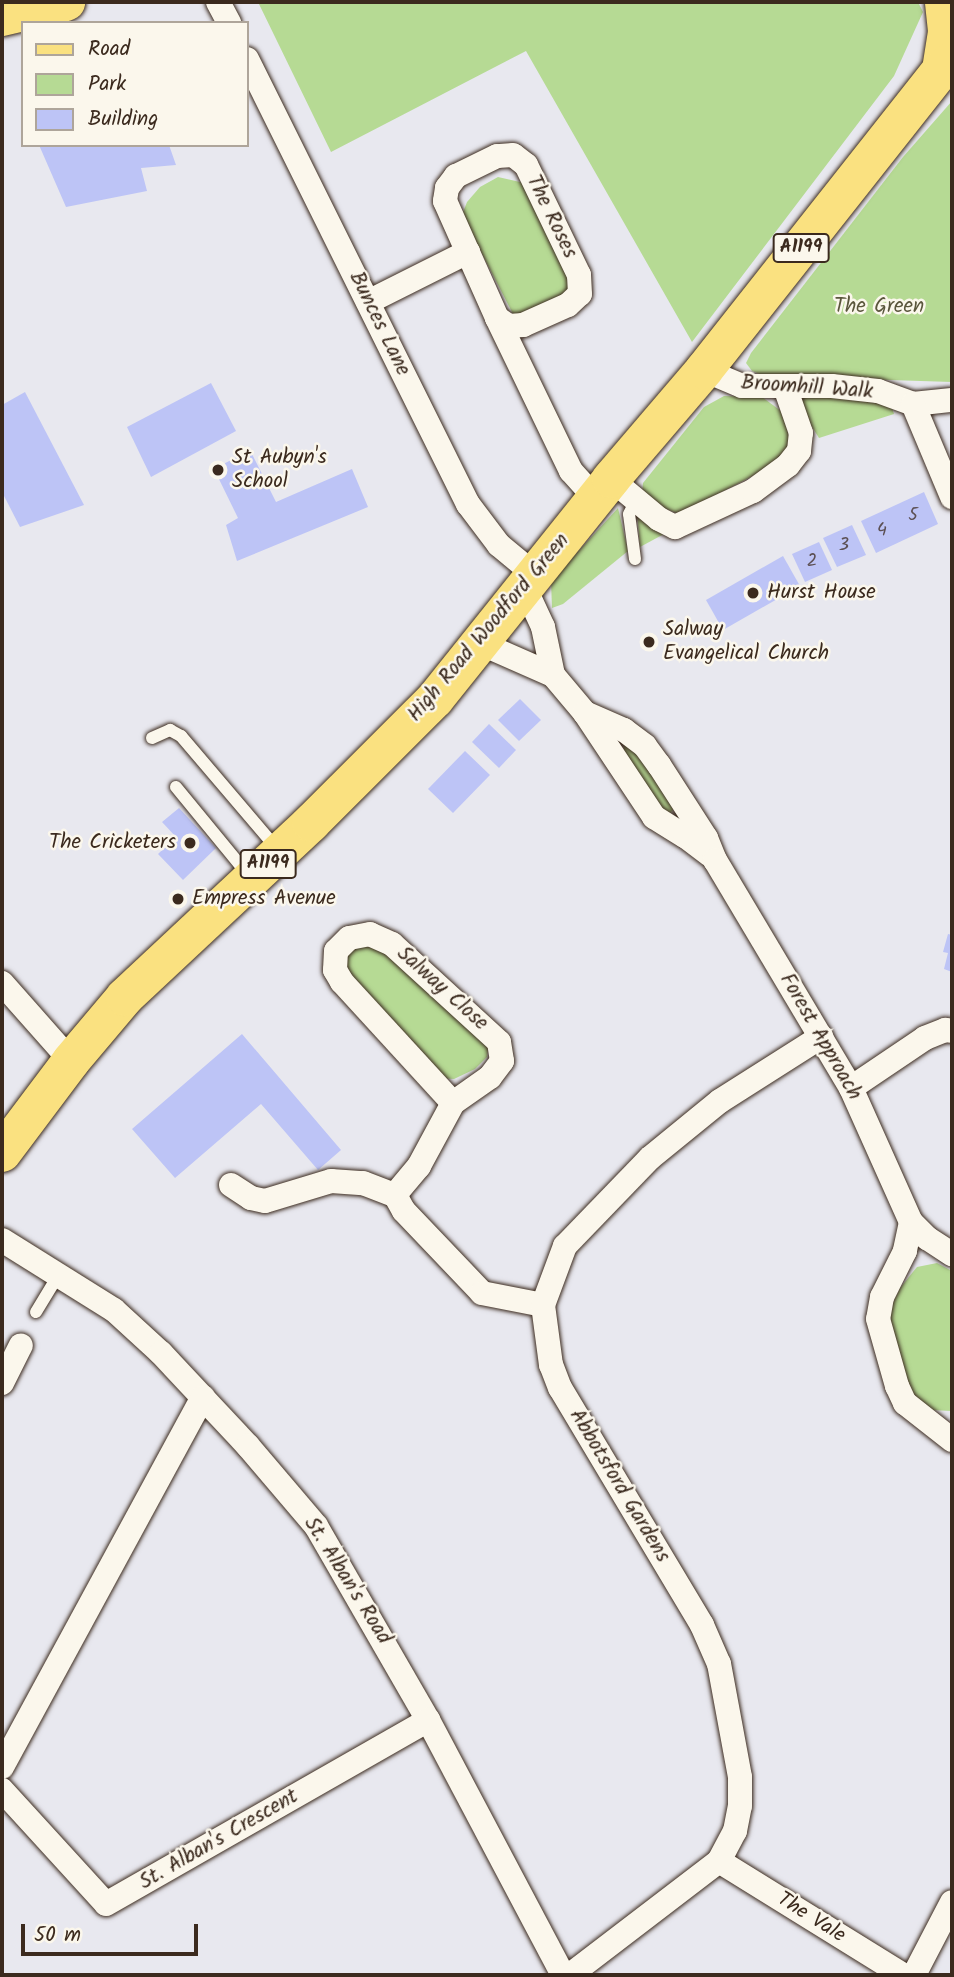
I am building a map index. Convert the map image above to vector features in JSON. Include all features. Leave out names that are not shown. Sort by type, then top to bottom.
[{"type":"main road","points":[[2,17],[66,2]]},
{"type":"main road","name":"High Road Woodford Green","points":[[2,1153],[71,1061],[148,973],[281,852],[435,699],[529,580],[614,493],[704,370],[946,65],[944,2]]},
{"type":"street","points":[[218,2],[228,21]]},
{"type":"street","name":"Bunces Lane","points":[[248,61],[477,518],[529,580]]},
{"type":"street","name":"The Roses","points":[[497,318],[509,326],[523,325],[568,304],[580,293],[579,275],[532,177],[526,165],[513,155],[497,156],[456,177],[447,188],[445,201],[497,318],[571,471],[675,527],[752,491],[788,465],[799,451],[801,433],[785,387]]},
{"type":"street","points":[[368,302],[468,252]]},
{"type":"street","name":"Broomhill Walk","points":[[704,370],[742,386],[832,386],[877,391],[913,404],[952,400]]},
{"type":"street","points":[[913,404],[952,497]]},
{"type":"street","name":"Forest Approach","points":[[529,580],[553,675]]},
{"type":"street","name":"Forest Approach","points":[[480,643],[553,675],[585,713],[654,817],[716,860]]},
{"type":"street","name":"Forest Approach","points":[[585,713],[624,730],[645,746],[706,838],[716,860],[851,1088],[911,1222],[927,1238],[952,1254]]},
{"type":"street","name":"Salway Close","points":[[395,1195],[419,1166],[453,1103],[490,1077],[502,1060],[499,1042],[392,944],[370,934],[349,938],[336,951],[335,970],[342,982],[453,1103]]},
{"type":"street","points":[[2,983],[71,1061]]},
{"type":"street","points":[[851,1088],[925,1038],[945,1030],[952,1031]]},
{"type":"street","name":"Abbotsford Gardens","points":[[570,1975],[719,1861],[735,1831],[740,1806],[740,1777],[719,1664],[702,1625],[561,1388],[551,1365],[543,1305],[565,1246],[650,1158],[720,1101],[821,1037]]},
{"type":"street","points":[[231,1185],[251,1198],[265,1201],[331,1181],[363,1183],[395,1195],[404,1211],[482,1293],[543,1305]]},
{"type":"street","points":[[911,1222],[905,1251],[882,1297],[878,1319],[893,1375],[905,1403],[952,1440]]},
{"type":"street","name":"St. Alban's Road","points":[[2,1240],[114,1310],[203,1397],[316,1526],[428,1720],[564,1975]]},
{"type":"street","points":[[2,1382],[21,1345]]},
{"type":"street","points":[[2,1767],[203,1397]]},
{"type":"street","name":"St. Alban's Crescent","points":[[2,1790],[106,1904],[428,1720]]},
{"type":"street","name":"The Vale","points":[[719,1861],[903,1975]]},
{"type":"street","points":[[914,1975],[952,1902]]},
{"type":"lane","points":[[614,493],[629,514],[635,559]]},
{"type":"lane","points":[[152,738],[170,730],[181,736],[281,852]]},
{"type":"lane","points":[[176,787],[252,878]]},
{"type":"lane","points":[[36,1312],[59,1274]]},
{"type":"green space","points":[[258,2],[918,2],[923,12],[894,76],[692,342],[526,51],[331,152]]},
{"type":"green space","name":"The Green","points":[[952,101],[952,382],[765,376],[752,371],[746,363],[751,353],[903,157]]},
{"type":"green space","points":[[498,177],[524,183],[573,288],[555,314],[513,314],[462,215],[467,202],[480,187]]},
{"type":"green space","points":[[803,393],[891,405],[894,414],[819,438],[797,403]]},
{"type":"green space","points":[[724,396],[762,397],[781,411],[791,442],[783,460],[677,513],[655,505],[642,495],[643,483],[704,407]]},
{"type":"green space","points":[[618,508],[628,551],[563,604],[552,608],[551,581]]},
{"type":"green space","points":[[637,511],[664,534],[640,547]]},
{"type":"green space","points":[[630,742],[673,802],[673,810],[668,815],[660,811],[624,753],[624,745]]},
{"type":"green space","points":[[376,941],[489,1045],[487,1057],[475,1069],[454,1079],[439,1078],[345,968],[348,944]]},
{"type":"green space","points":[[937,1263],[952,1271],[952,1411],[931,1410],[910,1394],[893,1340],[889,1311],[900,1288],[917,1267]]},
{"type":"building","points":[[40,147],[170,147],[176,165],[141,168],[147,191],[66,207]]},
{"type":"building","points":[[211,383],[236,431],[151,477],[127,427]]},
{"type":"building","points":[[25,392],[84,505],[20,527],[2,492],[2,405]]},
{"type":"building","points":[[250,450],[276,502],[352,469],[368,507],[237,561],[226,525],[238,518],[214,469]]},
{"type":"building","points":[[924,492],[938,524],[876,553],[861,521]]},
{"type":"building","points":[[852,525],[866,555],[837,567],[823,538]]},
{"type":"building","points":[[819,542],[832,570],[805,582],[792,554]]},
{"type":"building","name":"Hurst House","points":[[783,556],[800,586],[723,630],[706,600]]},
{"type":"building","points":[[520,699],[541,720],[519,741],[498,720]]},
{"type":"building","points":[[489,724],[516,750],[499,768],[472,742]]},
{"type":"building","points":[[465,751],[490,775],[453,813],[428,789]]},
{"type":"building","name":"The Cricketers","points":[[179,808],[216,848],[183,880],[158,854],[176,837],[162,822]]},
{"type":"building","points":[[948,934],[952,935],[952,972],[944,969],[948,953],[943,952]]},
{"type":"building","points":[[242,1034],[341,1150],[318,1170],[261,1104],[175,1178],[132,1129]]},
{"type":"place","name":"St Aubyn's School","points":[[218,470]]},
{"type":"place","name":"Hurst House","points":[[753,593]]},
{"type":"place","name":"Salway Evangelical Church","points":[[649,642]]},
{"type":"place","name":"The Cricketers","points":[[190,843]]},
{"type":"place","name":"Empress Avenue","points":[[178,899]]}]
